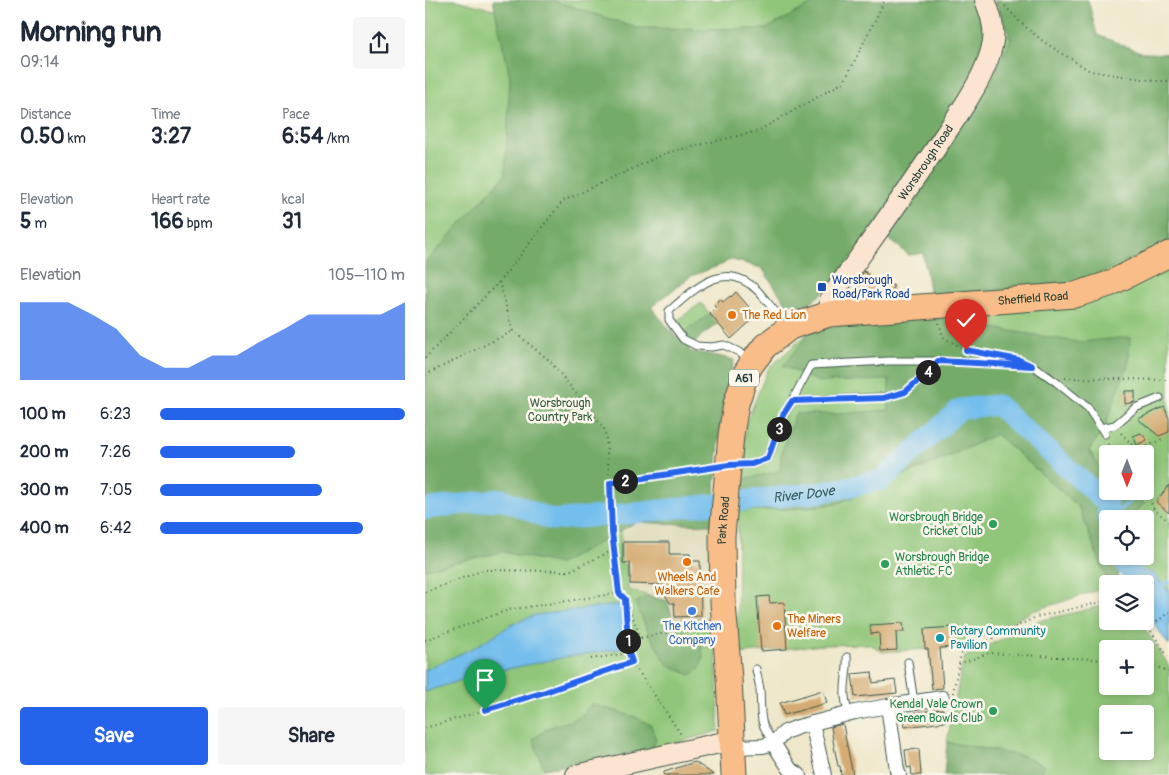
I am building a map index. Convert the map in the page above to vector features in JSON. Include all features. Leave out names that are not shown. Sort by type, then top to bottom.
[{"type":"highway","name":"Sheffield Road","points":[[829,314],[1075,295],[1109,284],[1169,254]]},
{"type":"highway","name":"Park Road","points":[[735,775],[723,603],[723,536],[731,435],[736,404],[746,373],[765,346],[790,327],[829,314]]},
{"type":"street","name":"Worsbrough Road","points":[[829,314],[830,298],[897,206],[978,83],[991,53],[994,39],[990,11],[995,3]]},
{"type":"street","points":[[576,775],[619,770],[690,749],[733,744],[763,746],[773,743],[785,732],[798,727],[851,713],[942,698]]},
{"type":"street","points":[[888,706],[899,775]]},
{"type":"street","points":[[812,724],[823,775]]},
{"type":"street","points":[[773,743],[790,769],[799,775]]},
{"type":"lane","points":[[752,363],[739,352],[724,345],[711,347],[697,346],[683,339],[669,320],[669,311],[707,281],[733,276],[745,281],[758,291],[790,327]]},
{"type":"lane","points":[[728,476],[768,458],[783,415],[811,365],[889,361],[938,361],[1032,366],[1056,382],[1088,408],[1103,431],[1115,425],[1135,408],[1160,398]]},
{"type":"lane","points":[[792,401],[884,398]]},
{"type":"lane","points":[[847,657],[848,667],[844,691],[851,713]]},
{"type":"lane","points":[[908,662],[914,702]]},
{"type":"lane","points":[[756,669],[764,727],[773,743]]},
{"type":"path","points":[[425,358],[499,282],[563,201],[666,153],[758,131],[844,82],[885,0]]},
{"type":"path","points":[[995,3],[1044,42],[1090,71],[1155,81],[1169,81]]},
{"type":"path","points":[[499,282],[513,331],[550,361],[605,430],[612,532],[619,593],[625,599],[641,638]]},
{"type":"path","points":[[934,307],[943,337],[966,350],[984,353]]},
{"type":"path","points":[[425,375],[513,331]]},
{"type":"path","points":[[884,398],[905,392],[938,361]]},
{"type":"path","points":[[1056,382],[1065,378],[1169,380]]},
{"type":"path","points":[[1115,425],[1138,451],[1162,439]]},
{"type":"path","points":[[1103,431],[1108,445]]},
{"type":"path","points":[[610,483],[728,476]]},
{"type":"path","points":[[1150,500],[1153,508],[1169,522]]},
{"type":"path","points":[[425,592],[484,570],[569,571],[614,550]]},
{"type":"path","points":[[425,640],[508,610],[619,593]]},
{"type":"path","points":[[625,599],[629,653],[632,662],[690,749]]},
{"type":"path","points":[[942,698],[953,697],[961,654],[1036,617],[1099,603]]},
{"type":"path","points":[[1154,624],[1169,612]]},
{"type":"path","points":[[591,659],[629,653],[641,638],[681,630],[725,631]]},
{"type":"path","points":[[1150,630],[1169,658]]},
{"type":"path","points":[[959,664],[989,653],[1099,660]]},
{"type":"path","points":[[425,728],[545,692],[632,662]]},
{"type":"path","points":[[1154,666],[1169,672]]},
{"type":"shaded area","points":[[636,522],[712,525],[715,618],[673,619],[667,601],[628,590],[627,565],[621,564],[621,530]]},
{"type":"green space","name":"Worsbrough Country Park","points":[[425,0],[456,0],[495,10],[510,76],[552,0],[974,0],[1011,39],[1097,35],[1143,53],[1169,54],[1169,645],[1154,624],[1154,575],[1122,575],[1119,565],[1154,565],[1154,510],[1099,510],[997,405],[823,492],[739,501],[746,423],[768,369],[811,330],[919,316],[930,295],[923,253],[909,255],[884,235],[813,301],[790,309],[762,268],[730,259],[723,264],[691,276],[651,307],[687,351],[734,360],[721,414],[712,525],[636,522],[621,530],[621,564],[627,565],[628,590],[667,601],[673,619],[715,618],[719,731],[650,750],[544,769],[523,775],[425,775]]},
{"type":"green space","points":[[493,0],[552,0],[637,28],[766,29],[819,0],[974,0],[984,35],[972,73],[936,138],[831,284],[813,301],[790,309],[762,268],[730,259],[723,264],[691,276],[651,307],[676,338],[710,314],[719,323],[702,335],[688,351],[734,360],[721,414],[712,525],[636,522],[560,564],[502,552],[425,569],[425,263],[505,175],[510,77]]},
{"type":"green space","points":[[994,0],[1088,0],[1097,35],[1143,53],[1169,54],[1169,242],[1078,283],[930,295],[923,253],[909,255],[884,235],[994,77],[1011,39]]},
{"type":"green space","points":[[701,303],[710,314],[685,333],[676,321]]},
{"type":"green space","points":[[919,316],[1078,342],[1130,337],[1129,362],[1104,429],[1089,450],[1099,466],[1099,500],[1142,500],[1144,504],[1136,510],[1099,510],[1099,559],[1078,506],[996,434],[950,456],[836,504],[738,511],[740,480],[780,471],[781,455],[795,414],[838,414],[889,410],[889,380],[819,382],[783,366],[811,330]]},
{"type":"green space","points":[[996,434],[1078,506],[1099,559],[1099,565],[1101,565],[1105,575],[1099,575],[1099,590],[1033,611],[961,647],[882,652],[870,644],[823,645],[737,654],[738,511],[836,504],[950,456]]},
{"type":"green space","points":[[1101,565],[1119,565],[1118,575],[1105,575]]},
{"type":"green space","points":[[647,596],[667,601],[676,628],[701,639],[703,658],[699,670],[690,675],[667,664],[650,636],[635,603]]},
{"type":"green space","points":[[1099,607],[1099,630],[1146,630],[1152,640],[1099,640],[1099,695],[1154,695],[1154,643],[1169,666],[1169,775],[1036,775],[1042,770],[947,742],[965,657],[1038,621]]},
{"type":"green space","points":[[591,704],[636,717],[651,725],[656,740],[650,750],[544,769],[533,739],[550,727],[579,718]]},
{"type":"green space","points":[[947,742],[1024,756],[1045,766],[1036,775],[944,775]]},
{"type":"water","points":[[1151,571],[1169,591],[1169,645],[1154,624],[1154,575],[1142,575]]},
{"type":"water","points":[[623,604],[626,648],[566,657],[502,670],[492,670],[425,692],[425,670],[473,648],[513,624],[535,615]]},
{"type":"building","points":[[864,271],[881,285],[893,285],[893,295],[873,296],[856,283]]},
{"type":"building","name":"The Red Lion","points":[[736,292],[755,314],[751,317],[753,319],[731,339],[710,314],[716,308],[714,305],[720,299],[723,302]]},
{"type":"building","points":[[1125,391],[1135,391],[1135,402],[1125,404]]},
{"type":"building","points":[[1164,407],[1169,418],[1169,432],[1159,436],[1138,419]]},
{"type":"building","points":[[1141,433],[1147,440],[1137,445],[1133,436]]},
{"type":"building","points":[[1169,485],[1169,513],[1156,502]]},
{"type":"building","points":[[623,542],[669,542],[669,554],[690,554],[690,561],[700,561],[701,616],[675,617],[674,603],[670,603],[664,593],[664,585],[630,584],[630,563],[623,563]]},
{"type":"building","points":[[769,596],[770,603],[784,602],[787,649],[761,651],[757,597]]},
{"type":"building","points":[[903,623],[904,632],[896,632],[897,650],[880,651],[879,633],[871,634],[870,625]]},
{"type":"building","points":[[955,627],[956,647],[940,648],[943,688],[932,689],[928,649],[925,649],[924,629]]},
{"type":"building","points":[[872,672],[873,683],[895,680],[897,693],[855,697],[852,674]]},
{"type":"building","points":[[823,690],[827,703],[784,715],[780,703]]},
{"type":"building","points":[[943,709],[945,722],[905,727],[903,714]]},
{"type":"building","points":[[843,724],[853,775],[841,775],[834,746],[831,727]]},
{"type":"building","points":[[919,749],[921,775],[912,775],[911,767],[907,768],[905,750]]},
{"type":"building","points":[[695,762],[714,775],[664,775],[664,772]]},
{"type":"waterway","name":"River Dove","points":[[425,509],[502,499],[552,520],[625,514],[823,492],[882,480],[960,409],[997,405],[1107,503],[1107,510]]},
{"type":"waterway","points":[[1107,503],[1119,510],[1132,500]]},
{"type":"waterway","name":"River Dove","points":[[1126,565],[1134,575]]},
{"type":"waterway","points":[[1160,586],[1169,582]]},
{"type":"place","name":"Worsbrough Road/Park Road","points":[[822,287]]},
{"type":"place","name":"The Red Lion","points":[[732,315]]},
{"type":"place","name":"Worsbrough Bridge Cricket Club","points":[[993,524]]},
{"type":"place","name":"Wheels And Walkers Cafe","points":[[687,562]]},
{"type":"place","name":"Worsbrough Bridge Athletic FC","points":[[885,564]]},
{"type":"place","name":"The Kitchen Company","points":[[692,611]]},
{"type":"place","name":"The Miners Welfare","points":[[777,626]]},
{"type":"place","name":"Rotary Community Pavilion","points":[[940,638]]},
{"type":"place","name":"Kendal Vale Crown Green Bowls Club","points":[[993,711]]},
{"type":"route","points":[[485,710],[545,692],[632,662],[629,653],[625,599],[619,593],[612,532],[610,483],[729,465],[752,464],[768,458],[783,415],[792,401],[884,398],[905,392],[938,361],[1032,366],[1019,360],[966,350]]}]
